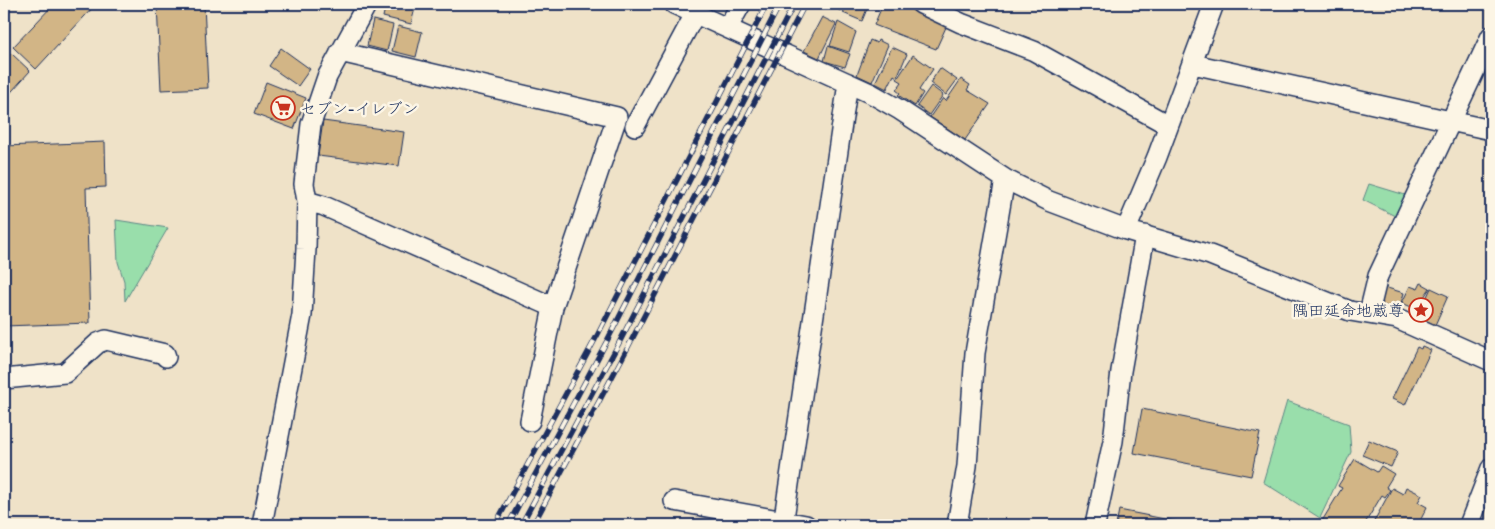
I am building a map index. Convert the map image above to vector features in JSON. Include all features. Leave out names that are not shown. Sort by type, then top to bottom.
[{"type":"street","points":[[262,525],[302,315],[306,249],[304,184],[311,124],[327,77],[366,4]]},
{"type":"street","points":[[674,4],[848,83],[900,110],[1004,179],[1049,201],[1126,230],[1210,255],[1350,311],[1397,319],[1491,361]]},
{"type":"street","points":[[728,27],[740,4]]},
{"type":"street","points":[[921,4],[961,23],[1034,51],[1168,125]]},
{"type":"street","points":[[1126,230],[1193,64],[1214,4]]},
{"type":"street","points":[[615,122],[639,119],[695,14]]},
{"type":"street","points":[[1369,313],[1378,276],[1491,36]]},
{"type":"street","points":[[340,52],[617,117],[553,307],[530,420]]},
{"type":"street","points":[[1193,64],[1491,130]]},
{"type":"street","points":[[783,523],[848,83]]},
{"type":"street","points":[[957,525],[967,466],[975,353],[1004,179]]},
{"type":"street","points":[[306,201],[324,206],[553,307]]},
{"type":"street","points":[[1095,525],[1114,441],[1121,371],[1145,235]]},
{"type":"street","points":[[4,379],[65,373],[98,342],[106,340],[164,354],[166,357]]},
{"type":"street","points":[[1469,525],[1491,468]]},
{"type":"street","points":[[674,501],[783,523],[806,525]]},
{"type":"green space","points":[[1369,184],[1412,197],[1403,220],[1363,200]]},
{"type":"green space","points":[[116,220],[168,228],[125,301],[124,281],[118,262]]},
{"type":"green space","points":[[1287,401],[1349,424],[1351,452],[1320,518],[1263,482]]},
{"type":"building","points":[[54,4],[96,4],[36,69],[13,47]]},
{"type":"building","points":[[157,4],[204,4],[208,88],[161,90]]},
{"type":"building","points":[[386,4],[416,4],[411,24],[383,17]]},
{"type":"building","points":[[826,4],[844,4],[841,11]]},
{"type":"building","points":[[847,4],[869,4],[862,21],[843,13]]},
{"type":"building","points":[[883,4],[898,4],[947,25],[936,49],[874,25]]},
{"type":"building","points":[[822,17],[836,24],[819,58],[804,51]]},
{"type":"building","points":[[373,20],[393,25],[387,51],[367,46]]},
{"type":"building","points":[[838,22],[856,32],[849,52],[830,46]]},
{"type":"building","points":[[398,26],[422,32],[416,57],[392,51]]},
{"type":"building","points":[[870,40],[877,43],[878,40],[888,45],[872,82],[857,75]]},
{"type":"building","points":[[828,46],[850,54],[845,67],[824,61]]},
{"type":"building","points":[[892,47],[907,54],[897,77],[894,75],[887,89],[875,83]]},
{"type":"building","points":[[281,48],[310,69],[298,86],[269,66]]},
{"type":"building","points":[[11,53],[30,71],[4,100],[4,61]]},
{"type":"building","points":[[913,55],[933,69],[919,90],[923,93],[915,106],[898,95],[900,93],[896,90],[902,82],[897,79]]},
{"type":"building","points":[[940,68],[957,80],[946,95],[930,83]]},
{"type":"building","points":[[961,79],[970,85],[967,90],[990,104],[965,140],[930,117],[943,98],[946,101]]},
{"type":"building","points":[[266,82],[306,98],[294,129],[254,114]]},
{"type":"building","points":[[931,86],[943,95],[929,115],[917,106]]},
{"type":"building","points":[[323,121],[404,132],[399,166],[318,156]]},
{"type":"building","points":[[105,142],[106,187],[86,188],[90,323],[4,326],[4,146]]},
{"type":"building","points":[[1421,283],[1430,288],[1416,309],[1402,303],[1410,286],[1418,289]]},
{"type":"building","points":[[1384,287],[1404,293],[1399,310],[1382,305],[1383,302],[1380,300]]},
{"type":"building","points":[[1431,288],[1448,296],[1435,325],[1425,320],[1432,304],[1425,301]]},
{"type":"building","points":[[1422,346],[1431,350],[1405,405],[1392,399],[1417,347],[1421,349]]},
{"type":"building","points":[[1142,409],[1260,433],[1251,476],[1134,453]]},
{"type":"building","points":[[1369,440],[1398,452],[1391,467],[1362,455]]},
{"type":"building","points":[[1355,459],[1377,472],[1381,466],[1394,474],[1386,487],[1390,490],[1385,497],[1382,495],[1364,525],[1329,525],[1322,521],[1342,488],[1338,486]]},
{"type":"building","points":[[1406,487],[1422,495],[1418,502],[1427,507],[1418,525],[1372,525],[1392,488],[1403,494]]},
{"type":"building","points":[[1119,510],[1185,523],[1184,525],[1116,525]]},
{"type":"railway","points":[[495,525],[598,334],[767,4]]},
{"type":"railway","points":[[508,525],[608,339],[780,4]]},
{"type":"railway","points":[[521,525],[619,343],[794,4]]},
{"type":"railway","points":[[533,525],[627,349],[805,4]]},
{"type":"place","name":"セブン-イレブン","points":[[283,108]]},
{"type":"place","name":"隅田延命地蔵尊","points":[[1421,310]]}]
